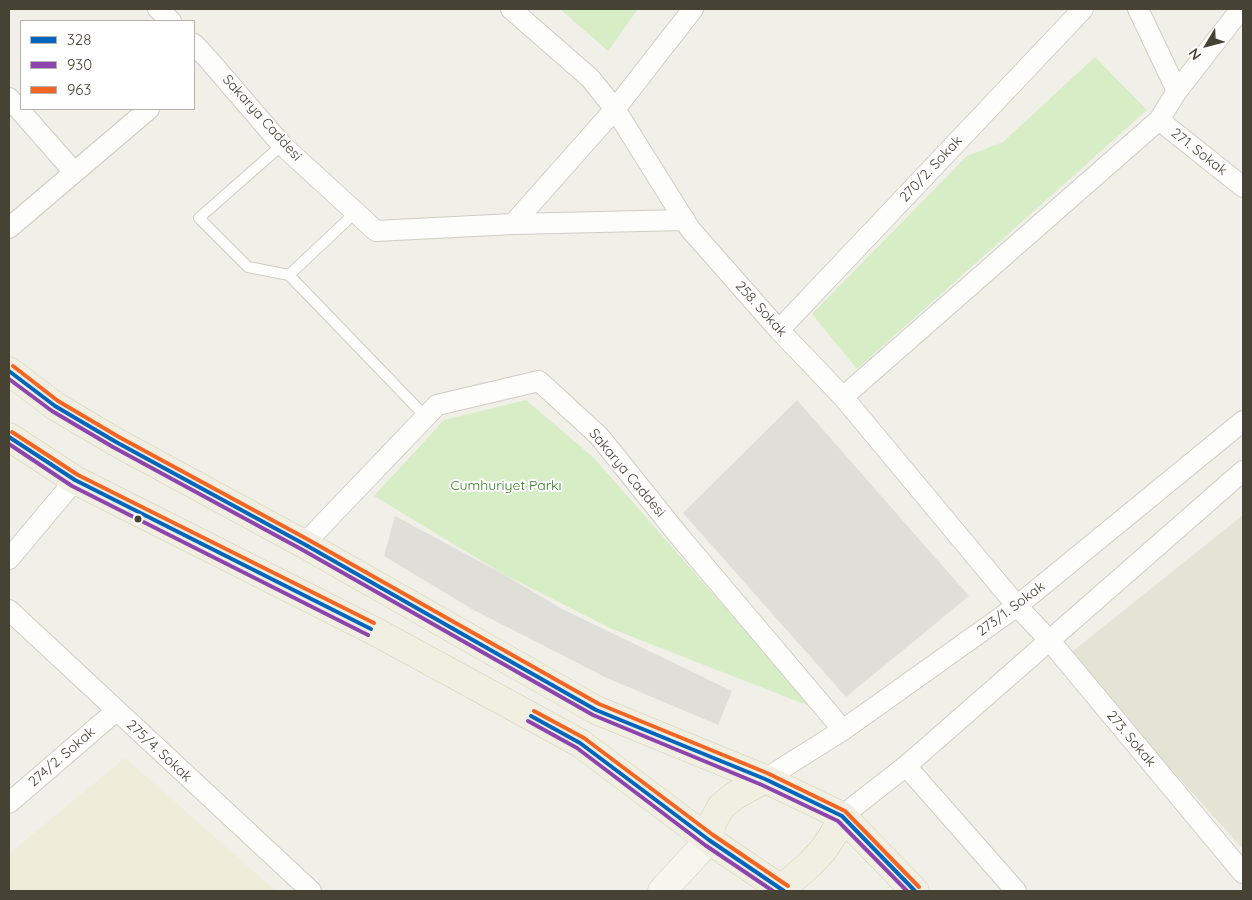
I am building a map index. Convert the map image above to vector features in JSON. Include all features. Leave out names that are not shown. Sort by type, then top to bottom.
[{"type":"main road","points":[[9,370],[55,406],[70,415],[304,544],[596,710],[765,779],[842,816],[915,891]]},
{"type":"main road","points":[[9,437],[75,480],[378,633],[580,744],[779,890],[810,864],[824,849],[835,832],[842,816]]},
{"type":"main road","points":[[662,891],[709,840],[712,823],[721,807],[734,796],[765,779]]},
{"type":"street","points":[[158,9],[170,20]]},
{"type":"street","name":"258. Sokak","points":[[511,9],[590,78],[615,109],[690,229],[779,330],[843,397],[1017,606]]},
{"type":"street","points":[[513,224],[615,109],[694,9]]},
{"type":"street","name":"270/2. Sokak","points":[[779,330],[1083,9]]},
{"type":"street","points":[[1138,9],[1177,91]]},
{"type":"street","name":"271. Sokak","points":[[1241,9],[1177,91],[1159,120],[1243,187]]},
{"type":"street","name":"Sakarya Caddesi","points":[[195,47],[201,65],[282,145],[376,231],[513,224]]},
{"type":"street","points":[[9,98],[74,172]]},
{"type":"street","points":[[9,228],[148,110]]},
{"type":"street","points":[[843,397],[1159,120]]},
{"type":"street","points":[[513,224],[685,220]]},
{"type":"street","name":"Sakarya Caddesi","points":[[304,544],[437,405],[539,381],[599,436],[680,537],[843,730]]},
{"type":"street","name":"273/1. Sokak","points":[[765,779],[843,730],[1017,606],[1243,421]]},
{"type":"street","points":[[842,816],[906,766],[1050,642],[1243,471]]},
{"type":"street","points":[[9,560],[75,480]]},
{"type":"street","name":"273. Sokak","points":[[1017,606],[1050,642],[1243,874]]},
{"type":"street","name":"275/4. Sokak","points":[[9,610],[311,891]]},
{"type":"street","name":"274/2. Sokak","points":[[9,803],[116,711]]},
{"type":"street","points":[[906,766],[1016,891]]},
{"type":"lane","points":[[282,145],[198,218],[248,267],[289,275],[426,417]]},
{"type":"lane","points":[[289,275],[356,212]]},
{"type":"shaded area","points":[[797,400],[969,596],[846,697],[683,513]]},
{"type":"shaded area","points":[[1243,515],[1243,849],[1068,655]]},
{"type":"shaded area","points":[[395,516],[503,574],[562,609],[732,691],[718,725],[607,678],[472,609],[384,556]]},
{"type":"shaded area","points":[[125,758],[276,891],[9,891],[9,854]]},
{"type":"green space","points":[[560,9],[638,9],[608,51]]},
{"type":"green space","points":[[1095,57],[1147,110],[857,369],[812,314],[967,156],[1003,142]]},
{"type":"green space","name":"Cumhuriyet Parkı","points":[[526,400],[594,458],[812,707],[612,629],[503,574],[374,496],[444,420]]},
{"type":"transit line","name":"963","points":[[13,366],[58,401],[119,437],[307,539],[599,704],[767,773],[845,811],[919,887]]},
{"type":"transit line","name":"328","points":[[9,371],[55,406],[116,442],[304,544],[596,710],[765,779],[842,816],[915,891]]},
{"type":"transit line","name":"930","points":[[9,379],[52,411],[113,447],[301,549],[593,715],[762,785],[838,821],[907,891]]},
{"type":"transit line","name":"963","points":[[12,432],[78,475],[374,623]]},
{"type":"transit line","name":"328","points":[[9,437],[75,480],[371,629]]},
{"type":"transit line","name":"930","points":[[9,444],[72,486],[368,635]]},
{"type":"transit line","name":"963","points":[[534,711],[584,738],[713,835],[788,886]]},
{"type":"transit line","name":"328","points":[[531,716],[580,743],[709,840],[784,891]]},
{"type":"transit line","name":"930","points":[[528,721],[577,748],[705,845],[773,891]]}]
